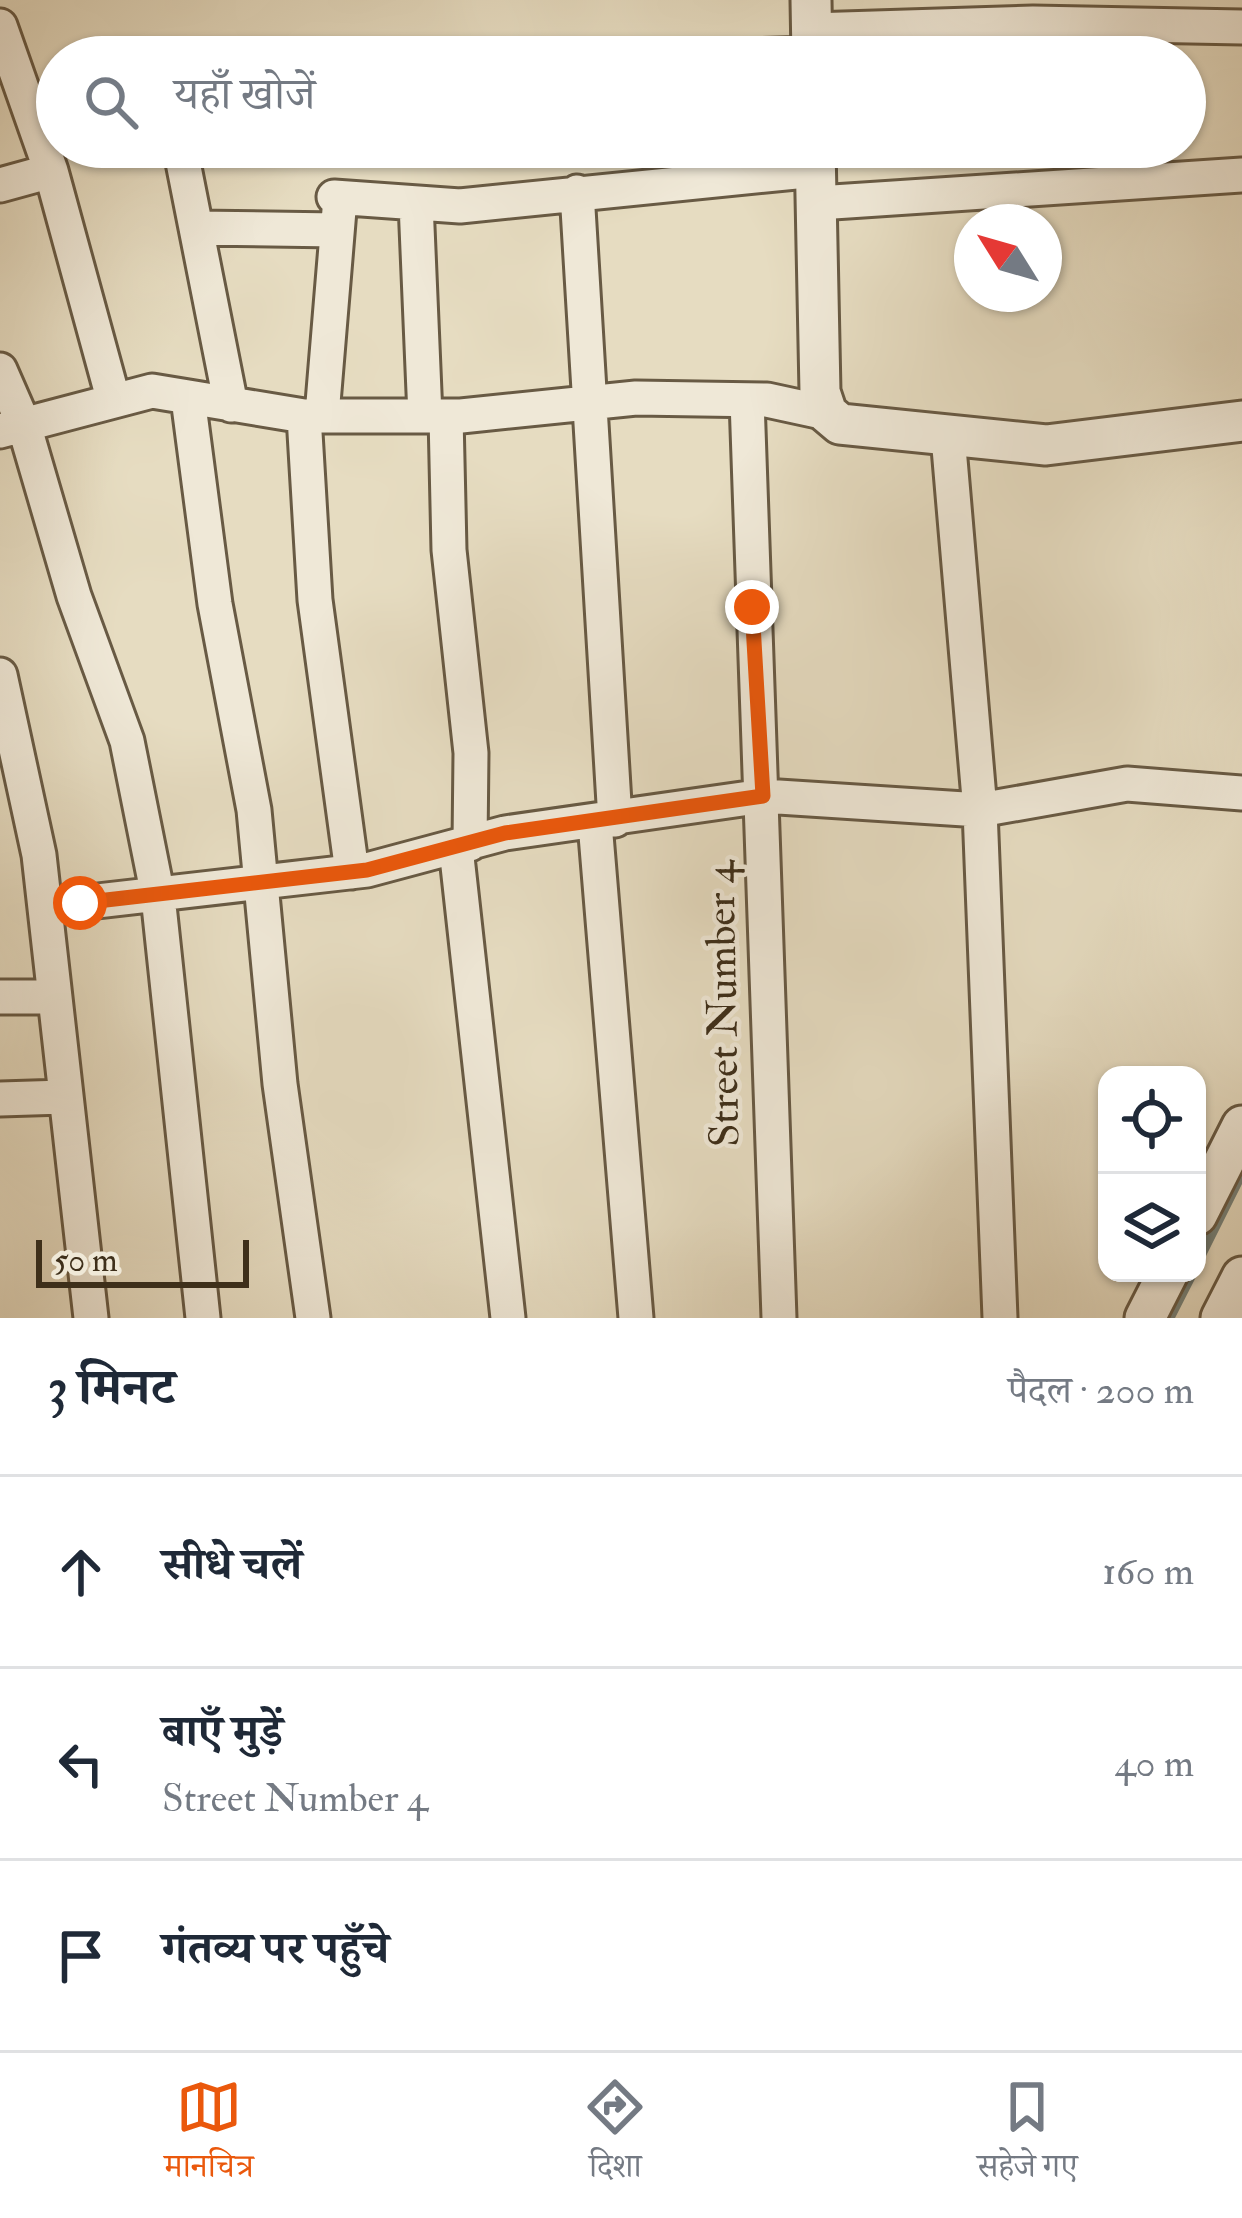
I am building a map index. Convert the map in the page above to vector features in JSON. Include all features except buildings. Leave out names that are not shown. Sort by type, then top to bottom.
[{"type":"street","points":[[812,35],[1033,23],[1242,27]]},
{"type":"street","points":[[0,26],[36,128]]},
{"type":"street","points":[[50,168],[113,398]]},
{"type":"street","points":[[184,168],[231,405]]},
{"type":"street","points":[[0,185],[51,171]]},
{"type":"street","points":[[196,228],[337,208],[416,203],[460,206],[816,174],[1242,175]]},
{"type":"street","points":[[816,174],[820,392],[827,413]]},
{"type":"street","points":[[577,192],[605,821],[636,1318]]},
{"type":"street","points":[[416,203],[471,753],[463,846],[508,1318]]},
{"type":"street","points":[[337,208],[313,416],[315,600],[352,872]]},
{"type":"street","points":[[0,370],[12,428],[127,741],[158,896],[203,1318]]},
{"type":"street","points":[[12,428],[152,391],[313,416],[436,416],[636,398],[747,400],[827,413],[856,428],[1046,445],[1242,421]]},
{"type":"street","points":[[188,398],[215,604],[254,810],[259,885],[313,1318]]},
{"type":"street","name":"Street Number 4","points":[[747,400],[778,1318]]},
{"type":"street","points":[[948,436],[980,810],[987,1103],[1000,1318]]},
{"type":"street","points":[[0,675],[14,805],[45,907],[92,1318]]},
{"type":"street","points":[[45,907],[352,872],[505,833],[763,796],[980,810],[1127,784],[1242,794]]},
{"type":"street","points":[[0,997],[56,998]]},
{"type":"street","points":[[0,1099],[64,1096]]},
{"type":"street","points":[[1206,1197],[1242,1126]]},
{"type":"street","points":[[1221,1318],[1242,1277]]},
{"type":"street","points":[[1145,1318],[1163,1282]]},
{"type":"waterway","points":[[1206,1246],[1242,1174]]},
{"type":"waterway","points":[[1170,1318],[1188,1282]]},
{"type":"route","points":[[80,903],[367,870],[505,833],[763,796],[752,607]]}]
